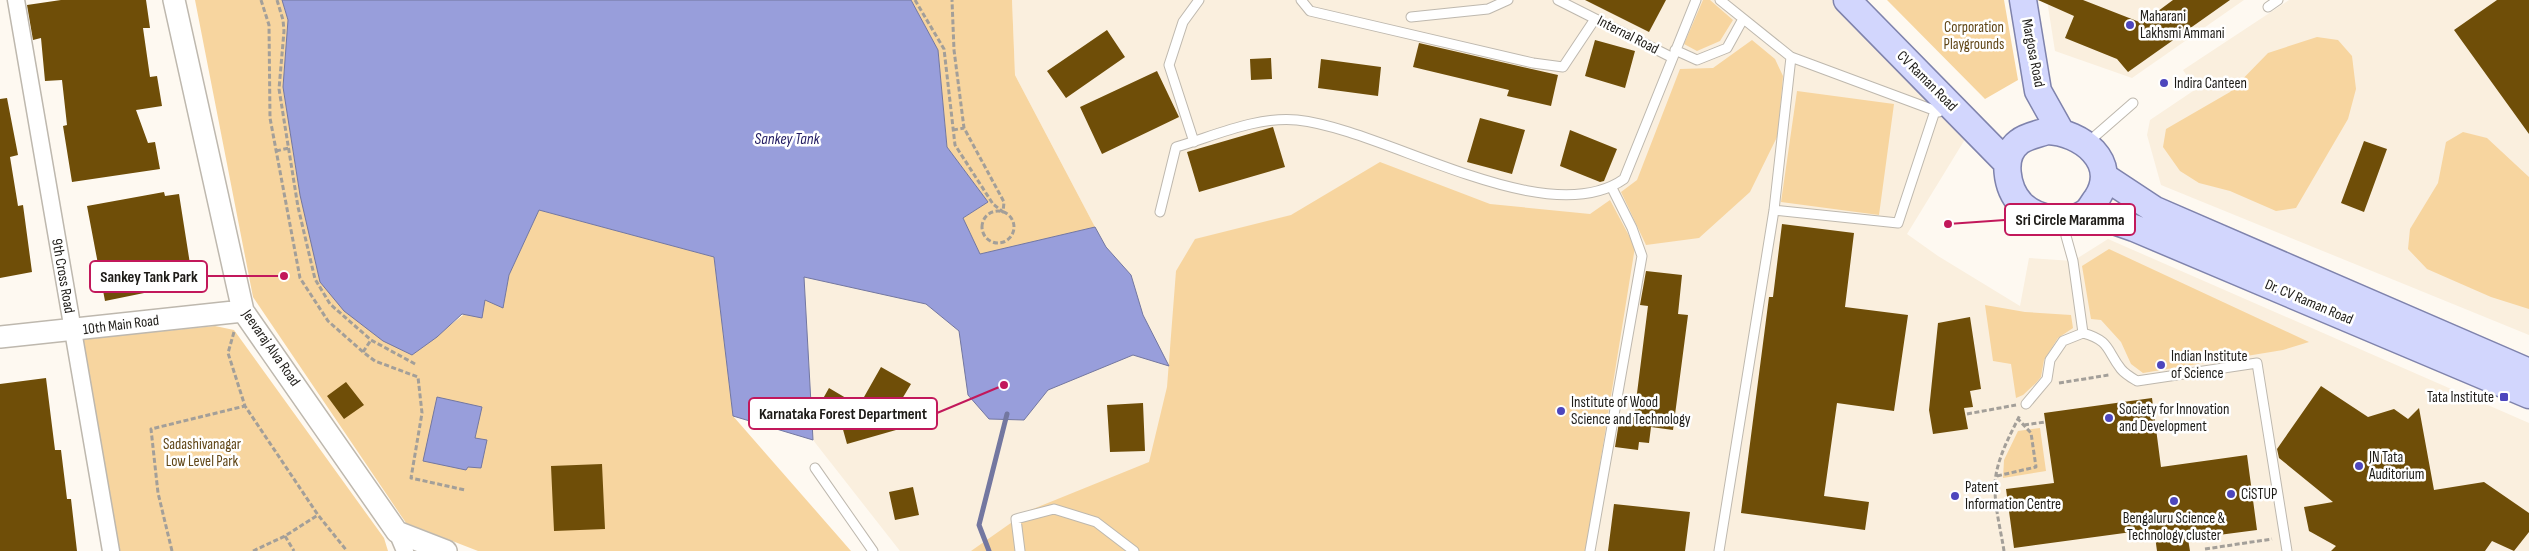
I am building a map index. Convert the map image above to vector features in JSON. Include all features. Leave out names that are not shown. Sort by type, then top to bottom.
[{"type":"main road","name":"CV Raman Road","points":[[1847,0],[1965,119],[2013,152]]},
{"type":"main road","name":"CV Raman Road","points":[[1864,0],[1997,132],[2013,152]]},
{"type":"main road","name":"Margosa Road","points":[[2023,0],[2038,90],[2062,132]]},
{"type":"main road","points":[[2048,131],[2062,132],[2086,144],[2101,161],[2104,176],[2100,193],[2077,216],[2036,214],[2021,203],[2010,184],[2013,152],[2048,131]]},
{"type":"main road","name":"Dr. CV Raman Road","points":[[2104,176],[2155,210],[2529,372]]},
{"type":"main road","name":"Dr. CV Raman Road","points":[[2077,216],[2134,228],[2529,395]]},
{"type":"street","name":"9th Cross Road","points":[[16,0],[111,551]]},
{"type":"street","name":"Jeevaraj Alva Road","points":[[174,0],[243,311],[401,541],[446,551]]},
{"type":"street","name":"10th Main Road","points":[[0,338],[243,311]]},
{"type":"lane","points":[[1194,142],[1169,65],[1183,22],[1199,0]]},
{"type":"lane","points":[[1301,0],[1310,11],[1533,63],[1563,67],[1595,19]]},
{"type":"lane","points":[[1411,17],[1488,9],[1508,0]]},
{"type":"lane","name":"Internal Road","points":[[1558,0],[1673,54],[1697,60],[1727,48],[1743,19]]},
{"type":"lane","points":[[1160,212],[1176,147],[1270,120],[1314,122],[1513,188],[1550,194],[1579,195],[1612,188],[1624,179],[1696,0]]},
{"type":"lane","points":[[1720,0],[1791,57],[1935,111],[1965,119]]},
{"type":"lane","points":[[2268,7],[2278,0]]},
{"type":"lane","points":[[1720,551],[1774,210],[1791,57]]},
{"type":"lane","points":[[2086,144],[2133,103]]},
{"type":"lane","points":[[1774,210],[1898,224],[1935,111]]},
{"type":"lane","points":[[1590,551],[1642,256],[1632,228],[1612,188]]},
{"type":"lane","points":[[2077,216],[2066,236],[2073,261],[2083,333]]},
{"type":"lane","points":[[2026,404],[2047,379],[2050,360],[2063,341],[2083,333],[2093,336],[2108,346],[2122,370],[2137,381],[2257,363],[2288,551]]},
{"type":"lane","points":[[815,468],[873,551]]},
{"type":"lane","points":[[1020,551],[1016,519],[1054,509],[1096,522],[1134,551]]},
{"type":"path","points":[[261,0],[269,25],[270,118],[300,278],[328,321],[363,352],[375,362],[418,377],[422,413],[411,478],[465,490]]},
{"type":"path","points":[[277,0],[284,20],[279,89],[298,207],[315,279],[330,304],[371,340],[417,365]]},
{"type":"path","points":[[915,0],[944,49],[955,145],[993,204],[1003,212],[1011,219],[1014,230],[1004,242],[993,242],[984,236],[983,222],[993,212],[1003,212]]},
{"type":"path","points":[[952,0],[954,50],[964,128],[1004,202],[1003,212]]},
{"type":"path","points":[[953,130],[964,128]]},
{"type":"path","points":[[276,151],[288,148]]},
{"type":"path","points":[[243,311],[234,330],[228,354],[245,406],[318,515],[347,551]]},
{"type":"path","points":[[363,352],[371,340]]},
{"type":"path","points":[[2066,381],[2096,377]]},
{"type":"path","points":[[1967,414],[2026,404]]},
{"type":"path","points":[[2004,551],[1995,489],[1996,476],[2006,443],[2026,404]]},
{"type":"path","points":[[172,551],[158,494],[151,429],[245,406]]},
{"type":"path","points":[[1996,476],[2036,467],[2031,433],[2018,419]]},
{"type":"path","points":[[2023,425],[2045,422]]},
{"type":"path","points":[[253,551],[285,536],[318,515]]},
{"type":"path","points":[[285,536],[294,551]]},
{"type":"path","points":[[2205,549],[2285,536]]},
{"type":"shaded area","name":"Institute of Wood Science and Technology","points":[[1012,0],[1833,0],[1967,136],[1907,234],[1938,256],[2020,306],[2029,258],[2073,261],[2108,239],[2529,423],[2529,551],[900,551],[813,440],[804,277],[926,304],[959,331],[980,254],[1095,227],[1015,75]]},
{"type":"shaded area","name":"Maharani Lakhsmi Ammani","points":[[2047,0],[2244,0],[2132,78],[2055,51]]},
{"type":"shaded area","points":[[2289,0],[2529,0],[2529,335],[2161,185],[2147,135],[2150,120],[2196,89],[2183,70]]},
{"type":"green space","points":[[195,0],[282,0],[288,20],[283,87],[300,195],[412,355],[485,300],[503,307],[509,275],[539,210],[714,257],[733,416],[851,551],[478,551],[406,523],[253,297]]},
{"type":"green space","points":[[911,0],[1012,0],[1015,75],[1095,227],[980,254],[963,218],[988,202],[947,147],[938,50]]},
{"type":"green space","points":[[1703,0],[1710,0],[1733,20],[1720,41],[1697,51],[1684,44]]},
{"type":"green space","name":"Corporation Playgrounds","points":[[1887,0],[2004,0],[2018,80],[1985,99]]},
{"type":"green space","points":[[2317,37],[2338,40],[2352,56],[2356,89],[2348,119],[2296,208],[2276,211],[2230,191],[2199,183],[2180,171],[2163,147],[2166,129],[2230,92],[2268,53]]},
{"type":"green space","points":[[1752,40],[1775,59],[1783,76],[1778,135],[1750,192],[1699,238],[1646,245],[1621,192],[1637,180],[1680,69],[1713,68]]},
{"type":"green space","points":[[1797,91],[1894,104],[1879,215],[1781,202]]},
{"type":"green space","points":[[2463,132],[2487,138],[2529,177],[2529,309],[2491,297],[2427,269],[2408,249],[2410,229],[2438,183],[2446,142]]},
{"type":"green space","points":[[1380,162],[1490,204],[1590,214],[1610,200],[1635,247],[1586,551],[971,551],[1028,511],[1149,462],[1167,387],[1176,271],[1195,239],[1291,215]]},
{"type":"green space","points":[[2109,249],[2309,342],[2283,350],[2143,373],[2131,364],[2121,342],[2101,320],[2091,319],[2082,266]]},
{"type":"green space","points":[[1985,305],[2025,312],[2071,315],[2073,328],[2058,338],[2044,360],[2041,377],[2023,395],[2016,398],[2011,364],[1993,361]]},
{"type":"green space","name":"Sadashivanagar Low Level Park","points":[[215,326],[234,330],[384,538],[388,551],[120,551],[83,339]]},
{"type":"green space","points":[[2040,428],[2046,471],[2003,478],[2004,460],[2018,431]]},
{"type":"water","name":"Sankey Tank","points":[[282,0],[911,0],[938,50],[947,147],[988,202],[963,218],[980,254],[1095,227],[1106,247],[1131,275],[1143,315],[1169,366],[1133,355],[1048,390],[1024,420],[989,419],[968,395],[959,331],[926,304],[804,277],[813,440],[733,416],[714,257],[539,210],[509,275],[503,308],[485,300],[482,318],[462,314],[437,337],[412,355],[383,341],[344,311],[320,282],[300,195],[283,87],[288,20]]},
{"type":"water","points":[[437,397],[482,407],[475,438],[487,440],[481,468],[468,467],[466,470],[423,461]]},
{"type":"building","points":[[61,0],[146,0],[150,28],[143,28],[150,77],[157,76],[162,106],[136,110],[148,143],[155,142],[160,169],[72,182],[63,126],[67,125],[62,80],[45,81],[41,38],[33,40],[27,5]]},
{"type":"building","points":[[1585,0],[1666,0],[1649,32]]},
{"type":"building","name":"Maharani Lakhsmi Ammani","points":[[2038,0],[2083,0],[2142,23],[2173,0],[2230,0],[2128,72],[2117,59],[2065,38],[2074,16]]},
{"type":"building","points":[[2497,0],[2529,0],[2529,134],[2454,30]]},
{"type":"building","points":[[1107,30],[1125,57],[1066,98],[1047,71]]},
{"type":"building","points":[[1595,40],[1635,51],[1625,88],[1585,76]]},
{"type":"building","points":[[1419,43],[1558,75],[1551,106],[1507,96],[1509,90],[1413,67]]},
{"type":"building","points":[[1271,58],[1272,79],[1251,80],[1250,59]]},
{"type":"building","points":[[1321,59],[1381,67],[1378,96],[1318,88]]},
{"type":"building","points":[[1157,71],[1179,117],[1102,154],[1080,107]]},
{"type":"building","points":[[7,98],[18,155],[10,157],[18,206],[23,205],[32,272],[0,278],[0,99]]},
{"type":"building","points":[[1480,118],[1525,130],[1512,174],[1467,162]]},
{"type":"building","points":[[1273,127],[1285,167],[1199,192],[1187,152]]},
{"type":"building","points":[[1570,130],[1617,149],[1604,181],[1600,182],[1560,166]]},
{"type":"building","points":[[2364,141],[2387,149],[2364,212],[2341,203]]},
{"type":"building","points":[[164,192],[165,196],[179,194],[193,283],[105,301],[87,206]]},
{"type":"building","points":[[1782,224],[1854,233],[1845,307],[1908,315],[1894,411],[1837,403],[1824,496],[1869,502],[1865,530],[1741,513],[1769,297],[1773,297]]},
{"type":"building","points":[[1646,271],[1682,275],[1678,314],[1688,315],[1673,430],[1651,427],[1649,443],[1639,442],[1638,450],[1615,447],[1620,416],[1634,417],[1648,306],[1640,305]]},
{"type":"building","points":[[1970,317],[1981,389],[1970,391],[1973,407],[1964,408],[1968,429],[1933,434],[1929,410],[1938,323]]},
{"type":"building","points":[[881,367],[911,384],[902,399],[914,402],[910,416],[901,419],[903,428],[847,444],[842,426],[816,411],[829,388],[851,401],[864,397]]},
{"type":"building","points":[[46,378],[55,450],[61,450],[67,499],[71,499],[77,551],[0,551],[0,384]]},
{"type":"building","points":[[346,382],[364,405],[344,419],[327,396]]},
{"type":"building","name":"JN Tata Auditorium","points":[[2321,386],[2368,417],[2394,409],[2408,419],[2419,408],[2434,490],[2484,482],[2529,513],[2529,532],[2514,551],[2492,541],[2485,551],[2331,551],[2336,546],[2309,531],[2304,507],[2333,502],[2279,458],[2277,449]]},
{"type":"building","points":[[2152,398],[2161,467],[2247,455],[2257,530],[2188,539],[2190,551],[2157,551],[2154,529],[2014,548],[2006,489],[2054,483],[2044,413]]},
{"type":"building","points":[[1143,403],[1145,451],[1110,452],[1107,405]]},
{"type":"building","points":[[602,464],[605,529],[554,531],[551,466]]},
{"type":"building","points":[[913,487],[919,515],[895,520],[889,492]]},
{"type":"building","points":[[1614,504],[1690,512],[1685,551],[1608,551]]},
{"type":"waterway","points":[[989,551],[979,525],[1007,414]]},
{"type":"place","name":"Maharani Lakhsmi Ammani","points":[[2130,25]]},
{"type":"place","name":"Indira Canteen","points":[[2164,83]]},
{"type":"place","name":"Sri Circle Maramma","points":[[1948,224]]},
{"type":"place","name":"Sankey Tank Park","points":[[284,276]]},
{"type":"place","name":"Indian Institute of Science","points":[[2161,365]]},
{"type":"place","name":"Karnataka Forest Department","points":[[1004,385]]},
{"type":"place","name":"Tata Institute","points":[[2504,397]]},
{"type":"place","name":"Institute of Wood Science and Technology","points":[[1561,411]]},
{"type":"place","name":"Society for Innovation and Development","points":[[2109,418]]},
{"type":"place","name":"JN Tata Auditorium","points":[[2359,466]]},
{"type":"place","name":"CiSTUP","points":[[2231,494]]},
{"type":"place","name":"Patent Information Centre","points":[[1955,496]]},
{"type":"place","name":"Bengaluru Science & Technology cluster","points":[[2174,501]]}]
